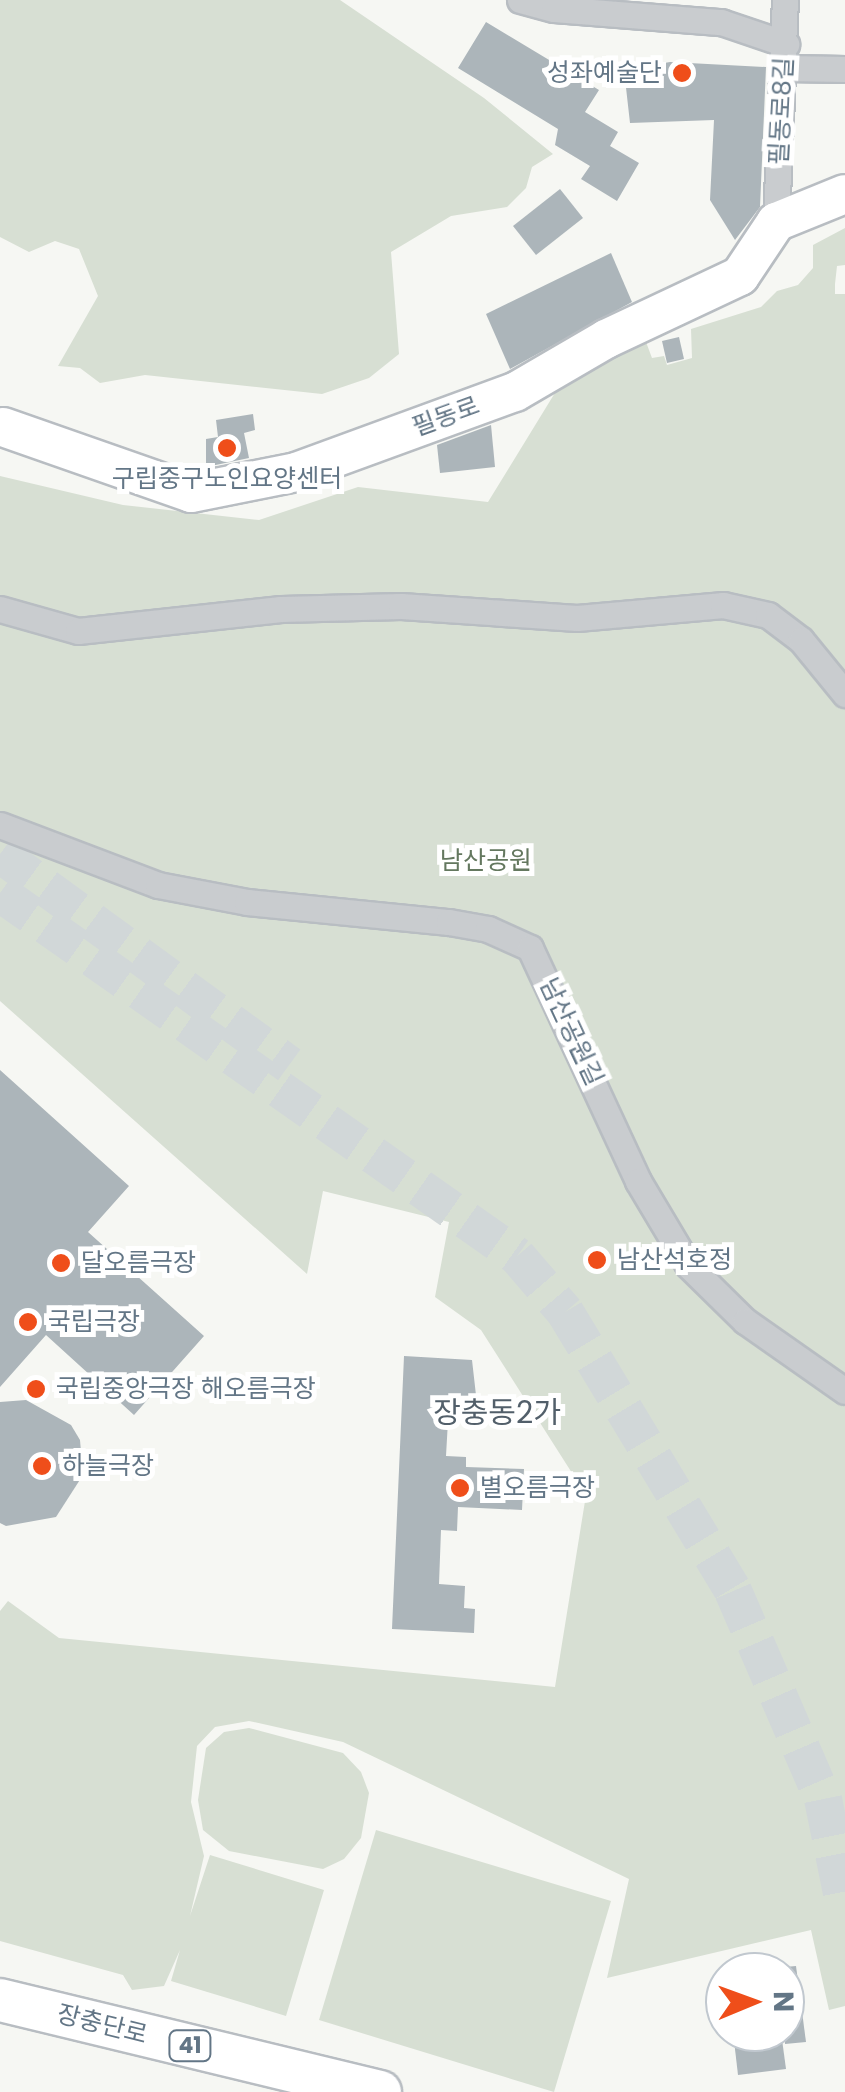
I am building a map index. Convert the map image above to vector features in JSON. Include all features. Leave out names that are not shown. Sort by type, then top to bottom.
[{"type":"main road","name":"장충단로","points":[[0,2000],[380,2092]]},
{"type":"street","points":[[520,0],[722,22],[786,56],[845,69]]},
{"type":"street","name":"필동로8길","points":[[776,222],[786,56],[785,0]]},
{"type":"street","points":[[776,222],[845,194]]},
{"type":"street","name":"필동로","points":[[3,427],[191,493],[296,472],[515,392],[606,339],[740,276],[776,222]]},
{"type":"street","points":[[0,608],[78,630],[281,609],[402,606],[578,618],[723,605],[768,615],[801,640],[845,694]]},
{"type":"street","name":"남산공원길","points":[[0,825],[158,884],[247,902],[462,924],[530,948],[638,1181],[688,1265],[745,1322],[845,1391]]},
{"type":"green space","points":[[0,0],[340,0],[484,98],[553,154],[532,167],[526,188],[507,207],[451,216],[391,252],[399,354],[369,378],[322,394],[145,375],[100,383],[80,368],[58,366],[98,296],[79,249],[55,241],[29,252],[0,237]]},
{"type":"green space","name":"남산공원","points":[[845,228],[845,265],[837,266],[835,294],[845,294],[845,2006],[829,2010],[811,1930],[607,1978],[629,1879],[343,1742],[249,1721],[215,1727],[197,1746],[191,1802],[204,1856],[190,1916],[210,1855],[324,1890],[286,2016],[171,1981],[180,1950],[164,1986],[132,1990],[123,1975],[0,1941],[0,1611],[8,1601],[59,1638],[555,1687],[586,1495],[481,1330],[435,1297],[449,1222],[323,1191],[307,1274],[0,1001],[0,476],[123,505],[259,520],[358,487],[488,502],[561,383],[618,349],[646,342],[652,358],[664,356],[667,365],[692,358],[691,329],[761,307],[777,291],[798,285],[813,268],[813,245]]},
{"type":"green space","points":[[249,1728],[343,1753],[361,1772],[369,1793],[361,1838],[344,1859],[323,1869],[229,1851],[203,1830],[198,1800],[206,1748],[224,1732]]},
{"type":"green space","points":[[376,1830],[611,1901],[554,2092],[319,2020]]},
{"type":"building","points":[[486,22],[599,90],[585,112],[618,132],[610,146],[639,163],[617,201],[581,179],[590,166],[555,145],[558,129],[458,68]]},
{"type":"building","points":[[670,62],[766,67],[760,207],[735,240],[710,200],[714,120],[630,123],[624,70]]},
{"type":"building","points":[[560,189],[583,218],[536,255],[513,226]]},
{"type":"building","points":[[611,253],[632,302],[510,369],[486,314]]},
{"type":"building","points":[[679,337],[684,359],[667,363],[662,341]]},
{"type":"building","name":"구립중구노인요양센터","points":[[253,414],[255,430],[244,433],[249,458],[206,467],[206,439],[218,437],[216,420]]},
{"type":"building","points":[[491,425],[495,467],[440,473],[437,445]]},
{"type":"building","name":"달오름극장","points":[[0,1070],[129,1186],[88,1232],[204,1336],[134,1415],[46,1335],[0,1387]]},
{"type":"building","name":"별오름극장","points":[[404,1356],[472,1360],[477,1404],[449,1403],[446,1456],[466,1457],[466,1467],[524,1469],[522,1510],[458,1507],[457,1531],[441,1530],[439,1584],[465,1586],[464,1608],[475,1609],[474,1633],[392,1629]]},
{"type":"building","name":"하늘극장","points":[[26,1400],[71,1425],[80,1440],[83,1475],[56,1517],[6,1526],[0,1523],[0,1402]]},
{"type":"building","points":[[735,2052],[784,2052],[786,2069],[738,2075]]},
{"type":"tunnel","points":[[0,854],[289,1065]]},
{"type":"tunnel","points":[[0,893],[517,1256],[565,1312],[733,1591],[823,1799],[845,1908]]},
{"type":"place","name":"성좌예술단","points":[[682,73]]},
{"type":"place","name":"구립중구노인요양센터","points":[[227,448]]},
{"type":"place","name":"남산석호정","points":[[597,1260]]},
{"type":"place","name":"달오름극장","points":[[61,1263]]},
{"type":"place","name":"국립극장","points":[[28,1322]]},
{"type":"place","name":"국립중앙극장 해오름극장","points":[[36,1389]]},
{"type":"place","name":"하늘극장","points":[[42,1466]]},
{"type":"place","name":"별오름극장","points":[[460,1488]]},
{"type":"district","name":"장충동2가","points":[[497,1413]]}]
